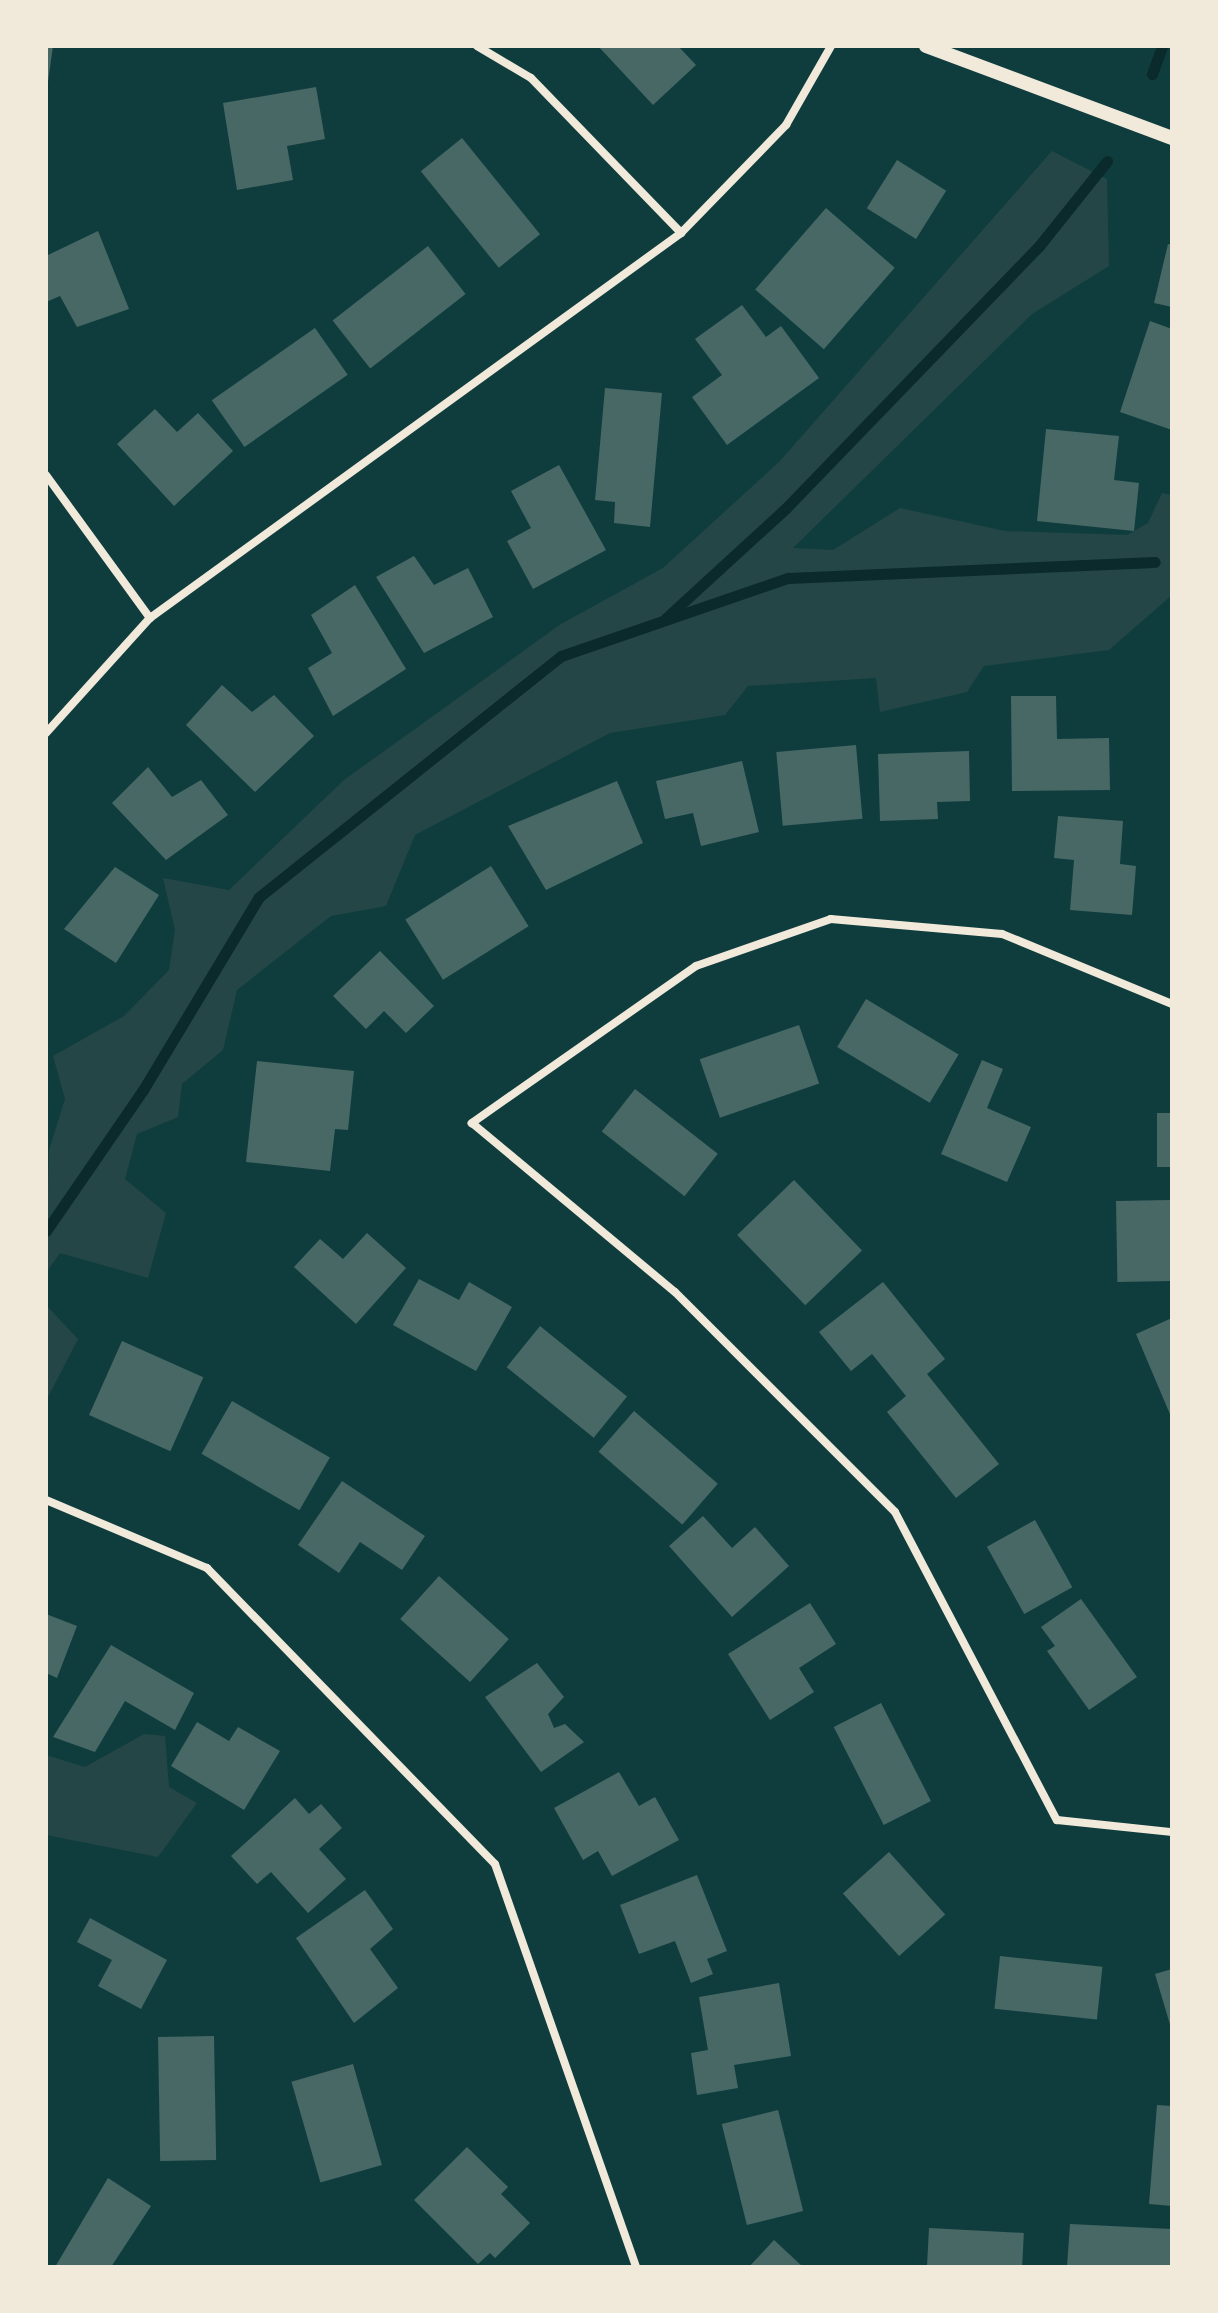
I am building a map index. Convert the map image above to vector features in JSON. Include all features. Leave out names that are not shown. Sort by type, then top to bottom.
[{"type":"street","points":[[477,46],[531,78],[681,233]]},
{"type":"street","points":[[46,733],[150,618],[681,233],[786,125],[831,46]]},
{"type":"street","points":[[926,46],[1172,138]]},
{"type":"street","points":[[46,475],[150,618]]},
{"type":"street","points":[[1172,1004],[1002,934],[831,919],[696,966],[472,1123],[675,1292],[895,1512],[1057,1820],[1172,1832]]},
{"type":"street","points":[[46,1500],[207,1568],[495,1864],[636,2267]]},
{"type":"shaded area","points":[[1052,151],[1107,179],[1109,266],[1032,314],[793,548],[833,550],[900,508],[1005,531],[1127,535],[1148,523],[1162,493],[1172,495],[1172,595],[1109,650],[984,666],[967,692],[880,712],[876,678],[748,686],[725,715],[610,733],[415,835],[386,906],[331,916],[237,990],[223,1050],[182,1084],[178,1117],[137,1134],[125,1179],[166,1213],[148,1278],[60,1253],[46,1273],[49,1150],[65,1099],[53,1056],[124,1016],[169,970],[175,930],[163,878],[229,890],[344,780],[561,624],[663,568],[780,461]]},
{"type":"shaded area","points":[[46,1305],[78,1339],[46,1401]]},
{"type":"shaded area","points":[[144,1734],[165,1736],[169,1787],[197,1803],[158,1857],[46,1835],[46,1755],[85,1767]]},
{"type":"building","points":[[46,46],[53,46],[48,82],[46,82]]},
{"type":"building","points":[[598,46],[678,46],[696,65],[653,105]]},
{"type":"building","points":[[316,87],[325,139],[287,146],[293,180],[237,190],[223,103]]},
{"type":"building","points":[[462,138],[540,234],[499,268],[421,171]]},
{"type":"building","points":[[897,160],[946,191],[916,239],[867,208]]},
{"type":"building","points":[[826,208],[895,268],[824,349],[755,290]]},
{"type":"building","points":[[98,231],[129,309],[77,327],[60,296],[46,302],[46,256]]},
{"type":"building","points":[[1168,244],[1172,245],[1172,307],[1154,303]]},
{"type":"building","points":[[428,246],[466,294],[370,369],[333,320]]},
{"type":"building","points":[[742,305],[766,337],[781,326],[819,378],[727,445],[692,397],[722,375],[695,339]]},
{"type":"building","points":[[1150,321],[1172,329],[1172,430],[1120,412]]},
{"type":"building","points":[[315,328],[348,375],[244,447],[212,400]]},
{"type":"building","points":[[605,388],[662,393],[650,527],[614,523],[615,502],[595,500]]},
{"type":"building","points":[[155,409],[177,432],[198,413],[233,451],[174,506],[117,444]]},
{"type":"building","points":[[1046,429],[1119,436],[1114,480],[1139,483],[1134,531],[1037,521]]},
{"type":"building","points":[[559,465],[606,550],[533,589],[507,541],[531,528],[511,491]]},
{"type":"building","points":[[414,556],[434,585],[468,568],[493,617],[424,653],[376,577]]},
{"type":"building","points":[[355,585],[406,669],[333,716],[308,668],[332,653],[311,615]]},
{"type":"building","points":[[222,685],[252,712],[274,695],[314,736],[255,792],[186,725]]},
{"type":"building","points":[[1011,696],[1056,696],[1057,739],[1109,738],[1110,790],[1012,791]]},
{"type":"building","points":[[856,745],[862,819],[783,826],[776,752]]},
{"type":"building","points":[[969,751],[970,801],[937,802],[938,819],[880,821],[878,754]]},
{"type":"building","points":[[742,761],[759,832],[701,846],[693,813],[665,819],[656,781]]},
{"type":"building","points":[[148,767],[172,797],[201,780],[228,815],[166,860],[112,803]]},
{"type":"building","points":[[617,781],[643,843],[546,890],[508,826]]},
{"type":"building","points":[[1058,816],[1123,821],[1120,864],[1136,866],[1132,915],[1070,910],[1074,860],[1054,858]]},
{"type":"building","points":[[491,866],[529,926],[443,980],[405,920]]},
{"type":"building","points":[[115,867],[159,895],[116,963],[64,929]]},
{"type":"building","points":[[380,951],[434,1006],[406,1033],[384,1011],[366,1029],[333,996]]},
{"type":"building","points":[[866,999],[959,1055],[930,1103],[837,1047]]},
{"type":"building","points":[[799,1025],[819,1084],[720,1118],[700,1059]]},
{"type":"building","points":[[982,1060],[1003,1069],[987,1108],[1031,1127],[1007,1182],[941,1154]]},
{"type":"building","points":[[257,1061],[354,1071],[348,1130],[335,1129],[330,1171],[246,1162]]},
{"type":"building","points":[[635,1089],[718,1154],[684,1196],[602,1132]]},
{"type":"building","points":[[1157,1113],[1172,1113],[1172,1167],[1157,1167]]},
{"type":"building","points":[[794,1180],[862,1250],[805,1305],[737,1235]]},
{"type":"building","points":[[1170,1200],[1171,1281],[1117,1282],[1116,1201]]},
{"type":"building","points":[[367,1233],[406,1268],[356,1324],[294,1267],[320,1239],[343,1259]]},
{"type":"building","points":[[419,1279],[459,1300],[469,1282],[512,1307],[476,1371],[393,1325]]},
{"type":"building","points":[[883,1282],[945,1359],[927,1374],[999,1464],[956,1498],[887,1412],[906,1396],[872,1354],[851,1371],[819,1332]]},
{"type":"building","points":[[1172,1318],[1172,1419],[1136,1334]]},
{"type":"building","points":[[540,1326],[627,1396],[594,1438],[507,1367]]},
{"type":"building","points":[[122,1341],[203,1377],[170,1451],[89,1415]]},
{"type":"building","points":[[232,1401],[330,1458],[299,1510],[202,1454]]},
{"type":"building","points":[[634,1411],[718,1484],[682,1525],[599,1452]]},
{"type":"building","points":[[342,1481],[425,1536],[402,1570],[360,1542],[339,1573],[298,1545]]},
{"type":"building","points":[[703,1516],[732,1548],[755,1527],[789,1566],[732,1617],[669,1546]]},
{"type":"building","points":[[1035,1520],[1072,1587],[1024,1614],[987,1547]]},
{"type":"building","points":[[439,1576],[509,1639],[470,1682],[400,1619]]},
{"type":"building","points":[[1081,1599],[1137,1677],[1089,1710],[1047,1651],[1055,1646],[1041,1627]]},
{"type":"building","points":[[810,1603],[836,1644],[799,1668],[814,1692],[770,1720],[728,1654]]},
{"type":"building","points":[[46,1614],[77,1626],[57,1678],[46,1673]]},
{"type":"building","points":[[111,1645],[194,1693],[175,1730],[125,1701],[95,1752],[53,1737]]},
{"type":"building","points":[[537,1663],[564,1697],[548,1714],[554,1728],[565,1724],[584,1742],[541,1772],[485,1697]]},
{"type":"building","points":[[881,1703],[931,1801],[884,1825],[834,1727]]},
{"type":"building","points":[[197,1722],[229,1741],[238,1727],[280,1751],[244,1810],[171,1766]]},
{"type":"building","points":[[619,1772],[639,1806],[655,1797],[679,1840],[612,1876],[598,1851],[583,1860],[554,1808]]},
{"type":"building","points":[[295,1798],[309,1814],[321,1804],[342,1828],[319,1849],[346,1879],[308,1913],[271,1872],[257,1884],[231,1856]]},
{"type":"building","points":[[889,1852],[945,1914],[899,1956],[843,1893]]},
{"type":"building","points":[[697,1875],[727,1951],[707,1959],[713,1974],[691,1983],[675,1941],[639,1954],[620,1905]]},
{"type":"building","points":[[365,1890],[393,1929],[370,1949],[398,1988],[354,2023],[296,1938]]},
{"type":"building","points":[[90,1918],[167,1960],[141,2009],[98,1986],[112,1960],[77,1942]]},
{"type":"building","points":[[1000,1956],[1102,1967],[1097,2019],[994,2009]]},
{"type":"building","points":[[1172,1969],[1172,2028],[1171,2028],[1155,1974]]},
{"type":"building","points":[[779,1983],[791,2056],[734,2065],[738,2088],[697,2095],[691,2053],[708,2050],[699,1997]]},
{"type":"building","points":[[214,2036],[216,2160],[160,2161],[158,2037]]},
{"type":"building","points":[[353,2064],[382,2165],[320,2183],[291,2082]]},
{"type":"building","points":[[1157,2105],[1172,2106],[1172,2206],[1149,2204]]},
{"type":"building","points":[[778,2110],[803,2211],[747,2225],[722,2124]]},
{"type":"building","points":[[467,2147],[508,2187],[501,2194],[530,2223],[495,2258],[490,2253],[478,2264],[414,2200]]},
{"type":"building","points":[[108,2178],[151,2206],[111,2267],[55,2267]]},
{"type":"building","points":[[1070,2224],[1172,2229],[1172,2267],[1067,2267]]},
{"type":"building","points":[[929,2228],[1024,2233],[1022,2267],[927,2267]]},
{"type":"building","points":[[774,2240],[803,2267],[749,2267]]},
{"type":"waterway","points":[[1152,74],[1162,46]]},
{"type":"waterway","points":[[666,618],[786,508],[1039,246],[1107,161]]},
{"type":"waterway","points":[[46,1231],[143,1090],[259,897],[561,656],[788,578],[1155,562]]}]
